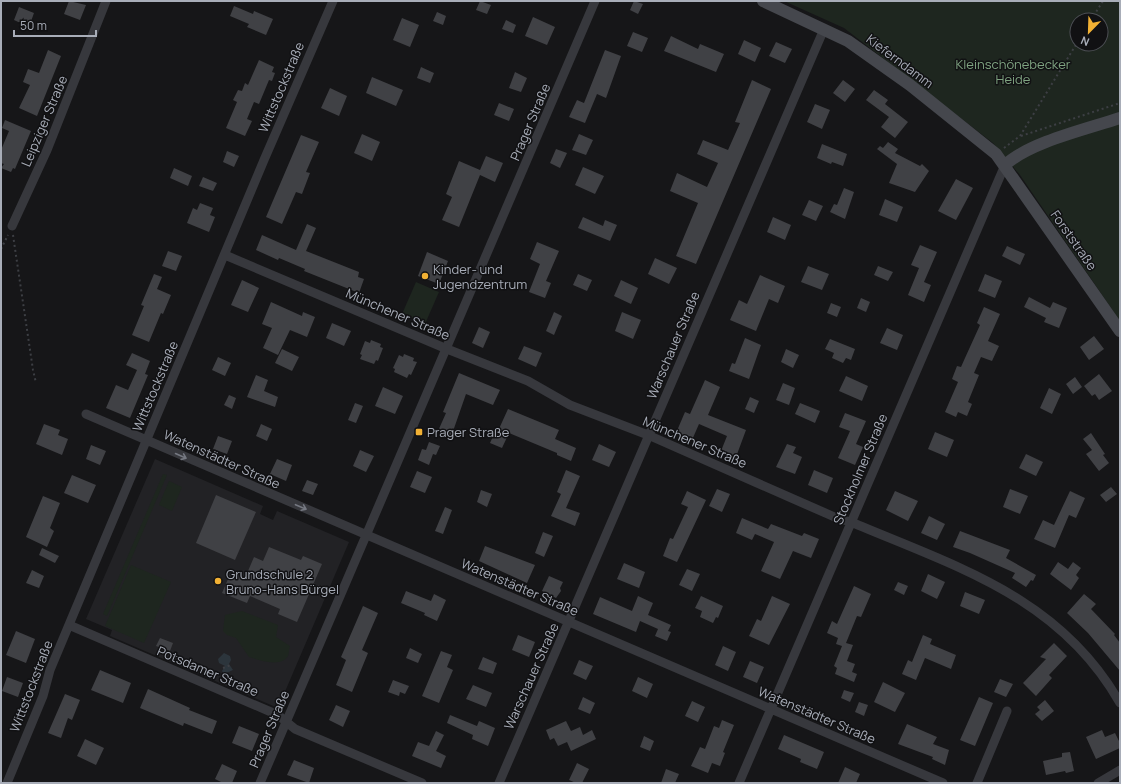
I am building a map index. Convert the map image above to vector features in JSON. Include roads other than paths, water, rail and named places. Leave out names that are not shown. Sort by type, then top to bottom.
[{"type":"street","name":"Leipziger Straße","points":[[12,226],[47,150],[106,1]]},
{"type":"street","name":"Wittstockstraße","points":[[7,783],[43,696],[50,670],[333,1]]},
{"type":"street","name":"Prager Straße","points":[[260,783],[595,1]]},
{"type":"street","name":"Kieferndamm","points":[[764,1],[824,28],[868,53],[996,154],[1005,165]]},
{"type":"street","name":"Warschauer Straße","points":[[499,783],[824,28]]},
{"type":"street","points":[[1005,165],[1015,156],[1043,144],[1120,118]]},
{"type":"street","name":"Forststraße","points":[[1005,165],[1120,331]]},
{"type":"street","name":"Stockholmer Straße","points":[[739,783],[1005,165]]},
{"type":"street","name":"Münchener Straße","points":[[225,255],[447,349],[528,381],[570,406],[648,435],[840,519],[851,522],[999,586],[1048,618],[1078,645],[1111,688],[1120,703]]},
{"type":"street","name":"Watenstädter Straße","points":[[86,414],[943,783]]},
{"type":"street","name":"Potsdamer Straße","points":[[69,625],[278,715],[295,729],[422,783]]},
{"type":"street","points":[[977,783],[1007,711]]},
{"type":"street","points":[[1098,783],[1120,770]]},
{"type":"place","name":"Kinder- und Jugendzentrum","points":[[425,276]]},
{"type":"place","name":"Prager Straße","points":[[419,432]]},
{"type":"place","name":"Grundschule 2 Bruno-Hans Bürgel","points":[[218,581]]},
{"type":"park label","name":"Kleinschönebecker Heide","points":[[1013,72]]}]
